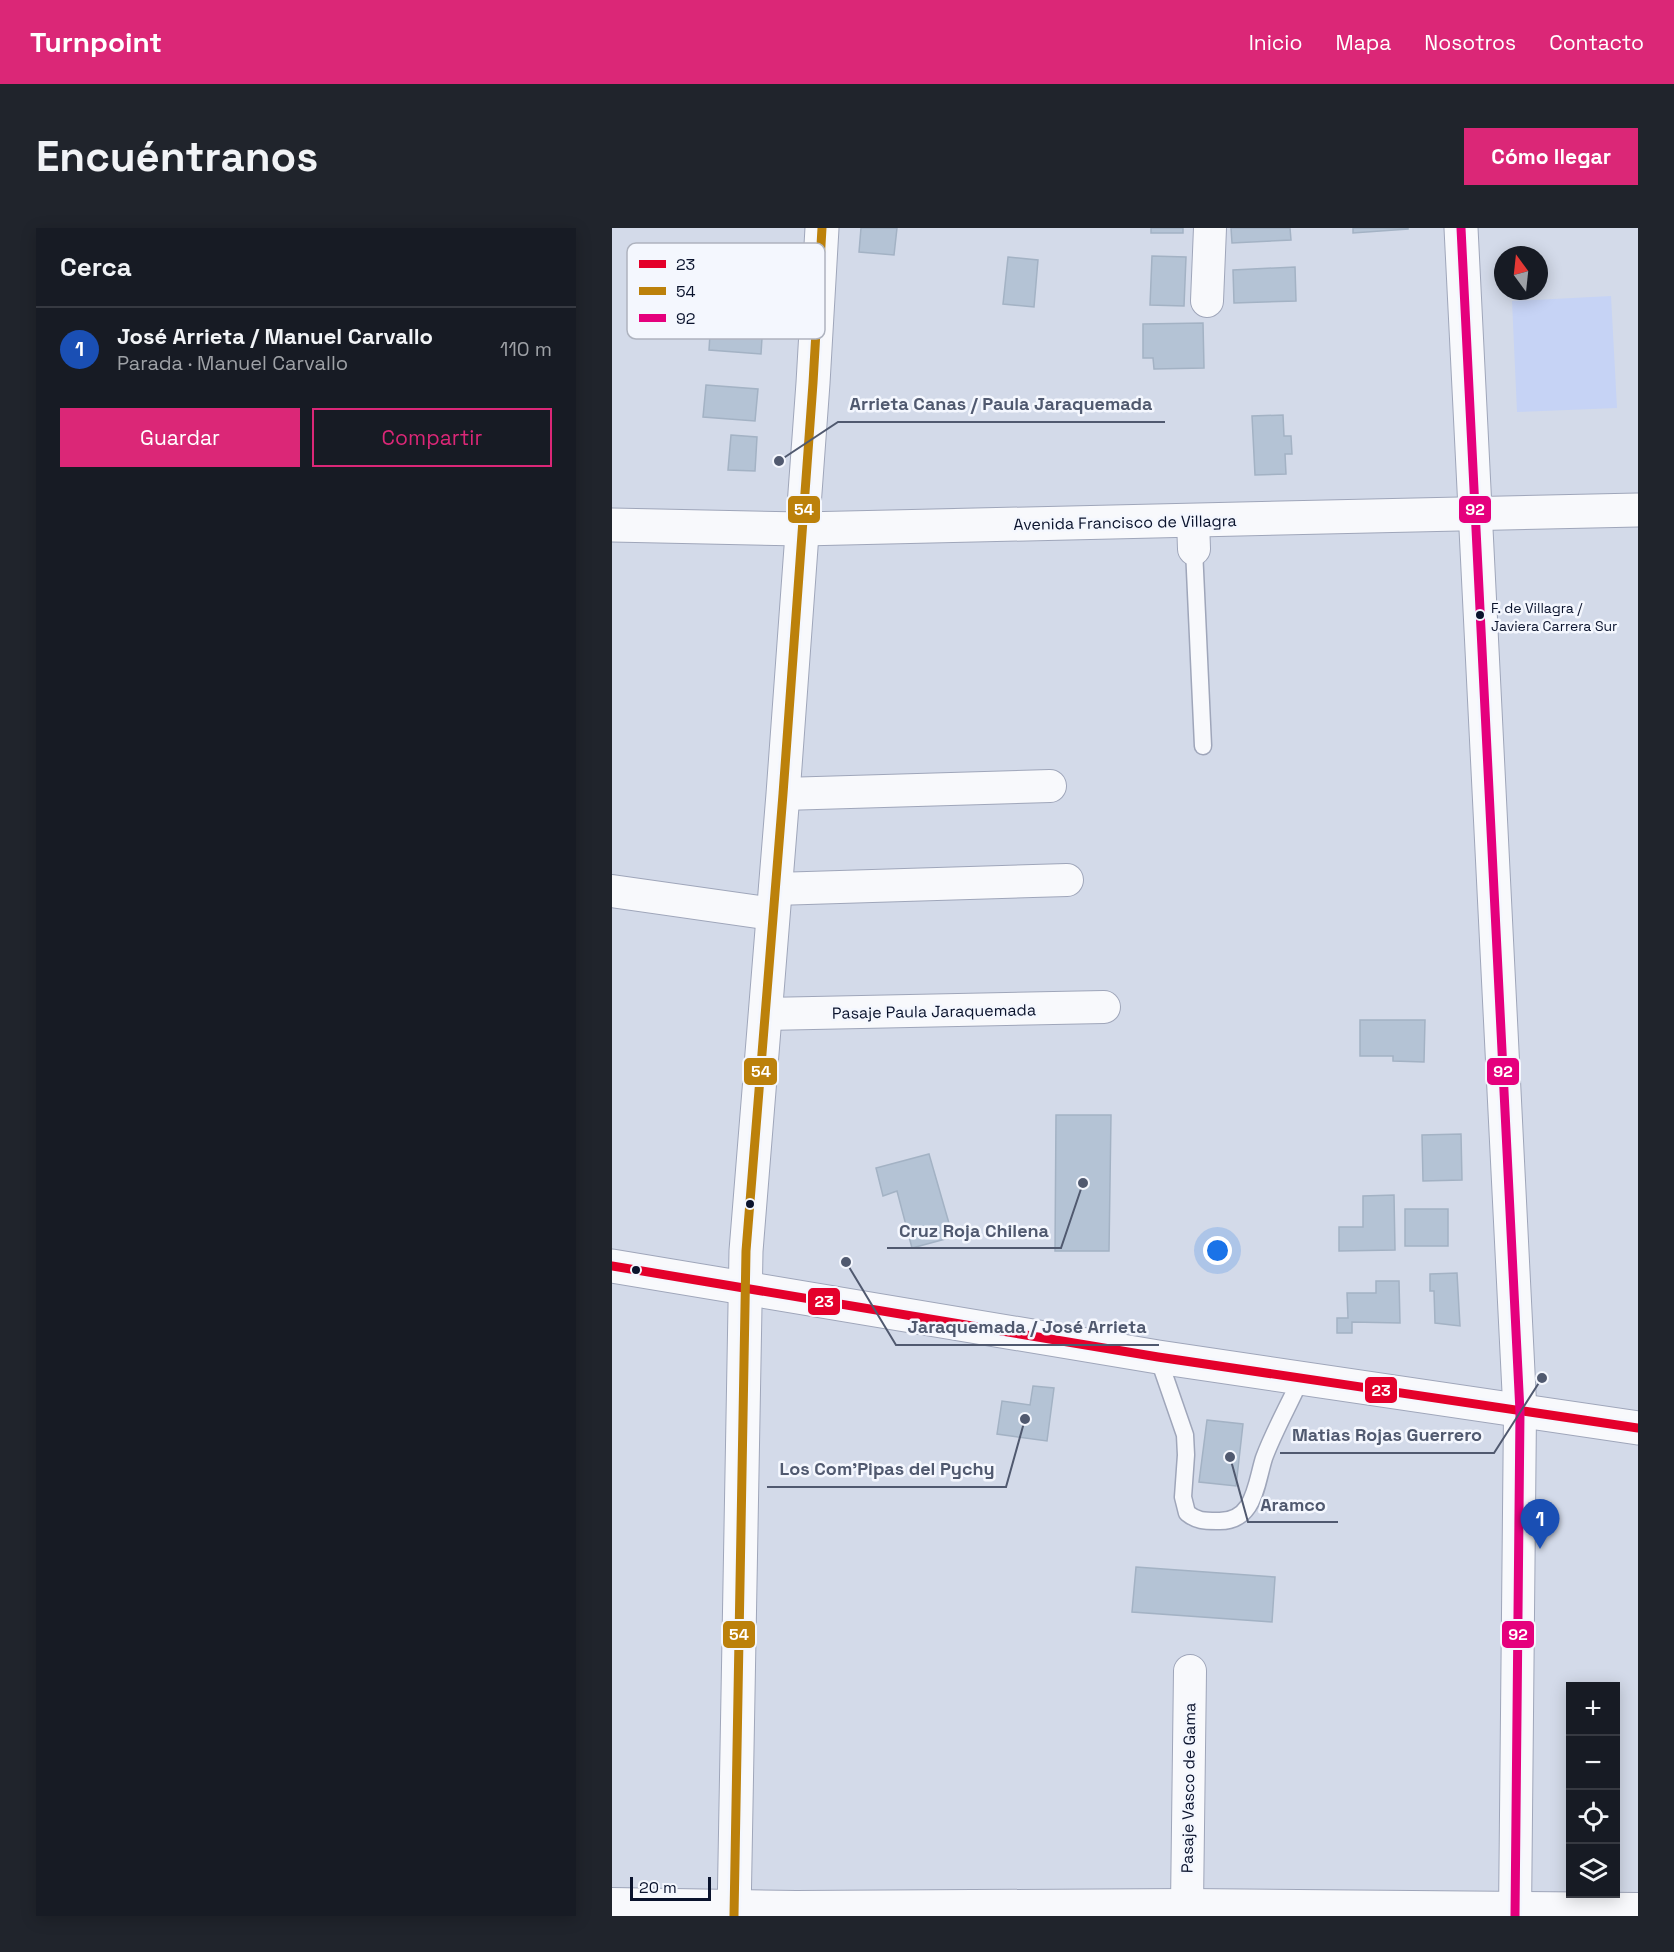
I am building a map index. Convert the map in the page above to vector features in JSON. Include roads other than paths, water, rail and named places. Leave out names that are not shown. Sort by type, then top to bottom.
[{"type":"street","points":[[821,243],[822,228]]},
{"type":"street","points":[[1208,301],[1210,228]]},
{"type":"street","points":[[1461,228],[1520,1412],[1515,1912]]},
{"type":"street","points":[[734,1911],[744,1287],[783,794],[816,339]]},
{"type":"street","name":"Avenida Francisco de Villagra","points":[[612,525],[1194,535],[1476,514],[1638,510]]},
{"type":"street","points":[[783,794],[1050,786]]},
{"type":"street","points":[[612,891],[774,902],[1067,880]]},
{"type":"street","name":"Pasaje Paula Jaraquemada","points":[[765,1014],[1104,1007]]},
{"type":"street","points":[[612,1266],[1158,1357],[1638,1428]]},
{"type":"street","name":"Pasaje Vasco de Gama","points":[[1187,1905],[1190,1671]]},
{"type":"street","points":[[612,1904],[734,1911],[1187,1905],[1515,1912],[1638,1909]]},
{"type":"lane","points":[[1194,535],[1203,746]]},
{"type":"lane","points":[[1158,1357],[1185,1435],[1183,1497],[1187,1514],[1196,1520],[1226,1522],[1239,1515],[1248,1506],[1258,1488],[1264,1459],[1301,1378]]},
{"type":"place","name":"Arrieta Canas / Paula Jaraquemada","points":[[779,461]]},
{"type":"place","name":"F. de Villagra / Javiera Carrera Sur","points":[[1480,615]]},
{"type":"place","name":"Cruz Roja Chilena","points":[[1083,1183]]},
{"type":"place","name":"Jaraquemada / José Arrieta","points":[[846,1262]]},
{"type":"place","name":"Matias Rojas Guerrero","points":[[1542,1378]]},
{"type":"place","name":"Los Com'Pipas del Pychy","points":[[1025,1419]]},
{"type":"place","name":"Aramco","points":[[1230,1457]]},
{"type":"place","name":"José Arrieta / Manuel Carvallo","points":[[1540,1549]]}]
